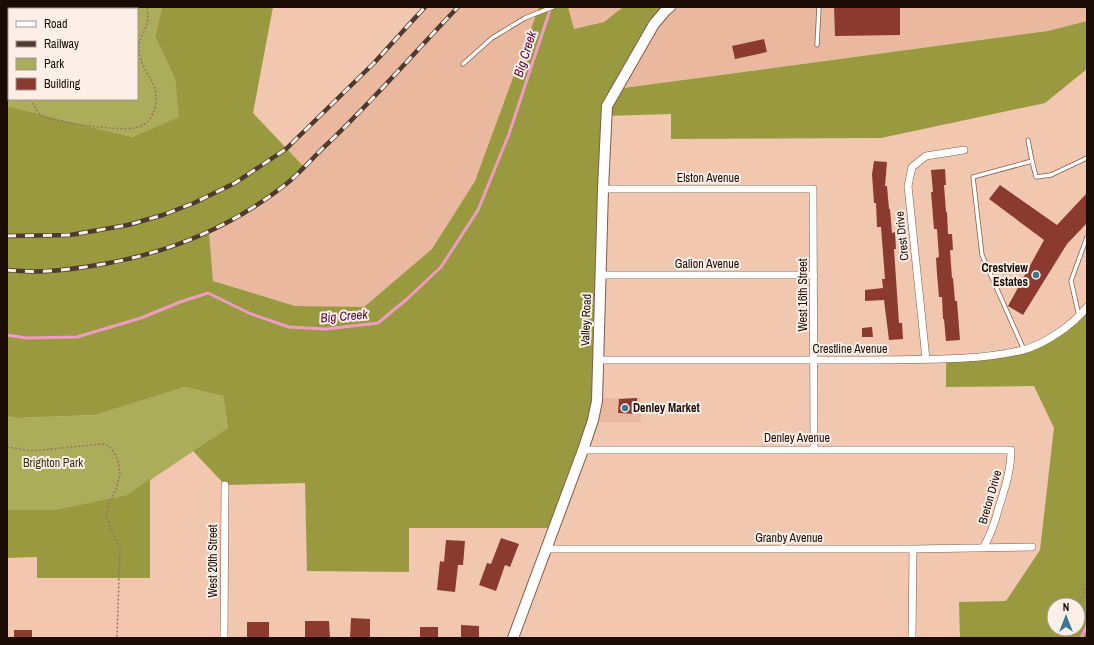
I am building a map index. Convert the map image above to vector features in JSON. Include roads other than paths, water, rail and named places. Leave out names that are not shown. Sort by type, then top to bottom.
[{"type":"street","name":"Valley Road","points":[[513,638],[583,450],[593,420],[597,401],[600,274],[607,106],[654,24],[670,7]]},
{"type":"street","name":"Crest Drive","points":[[926,359],[908,186],[912,168],[926,156],[964,150]]},
{"type":"street","name":"Elston Avenue","points":[[603,189],[813,189]]},
{"type":"street","name":"West 16th Street","points":[[813,189],[814,449]]},
{"type":"street","name":"Galion Avenue","points":[[600,274],[814,274]]},
{"type":"street","name":"Crestline Avenue","points":[[598,360],[926,359],[988,356],[1024,350],[1062,330],[1079,317],[1087,307]]},
{"type":"street","name":"Denley Avenue","points":[[583,450],[1011,450]]},
{"type":"street","name":"Breton Drive","points":[[983,548],[990,537],[1009,477],[1011,450]]},
{"type":"street","name":"West 20th Street","points":[[224,638],[225,485]]},
{"type":"street","name":"Granby Avenue","points":[[546,549],[913,549],[1032,547]]},
{"type":"street","points":[[912,638],[913,549]]},
{"type":"lane","points":[[463,64],[492,38],[525,18],[553,7]]},
{"type":"lane","points":[[817,45],[819,7]]},
{"type":"lane","points":[[1028,140],[1036,177],[1051,175],[1087,158]]},
{"type":"lane","points":[[1024,350],[982,255],[973,177],[1032,160]]},
{"type":"lane","points":[[1079,317],[1071,281],[1087,236]]},
{"type":"waterway","name":"Big Creek","points":[[7,335],[26,338],[77,337],[141,318],[180,302],[208,293],[251,314],[289,327],[326,329],[378,323],[407,299],[441,267],[478,210],[509,134],[551,7]]},
{"type":"waterway","points":[[1081,638],[1087,626]]},
{"type":"railway","points":[[7,236],[70,235],[128,225],[163,215],[194,203],[235,183],[286,149],[374,63],[425,7]]},
{"type":"railway","points":[[7,270],[33,271],[71,269],[133,258],[179,244],[224,224],[245,212],[285,185],[299,172],[374,97],[458,7]]},
{"type":"place","name":"Crestview Estates","points":[[1036,275]]},
{"type":"place","name":"Denley Market","points":[[625,408]]},
{"type":"park label","name":"Brighton Park","points":[[53,463]]}]
